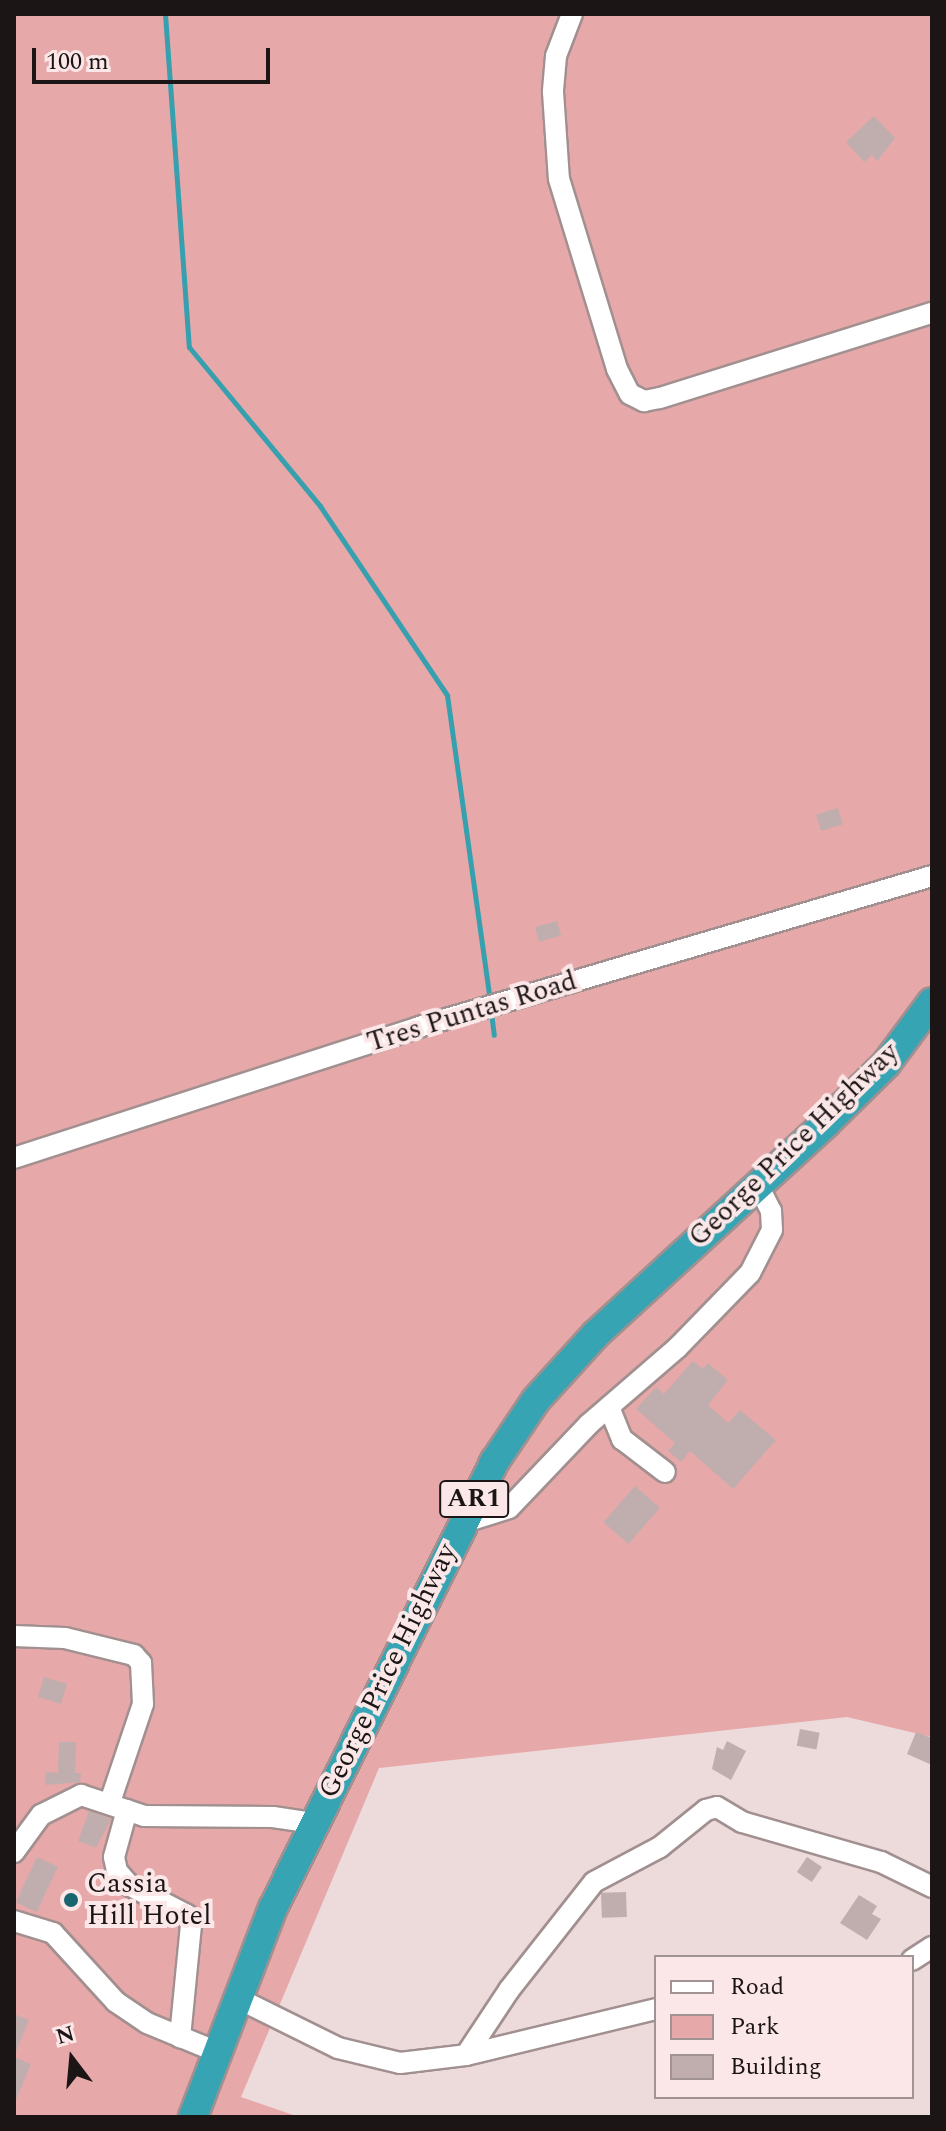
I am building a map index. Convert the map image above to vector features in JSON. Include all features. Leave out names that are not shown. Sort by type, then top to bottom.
[{"type":"highway","name":"George Price Highway","points":[[193,2117],[235,1997],[313,1823],[462,1523],[536,1400],[596,1334],[923,1027],[932,1002]]},
{"type":"street","points":[[572,14],[556,56],[553,92],[559,179],[617,369],[630,394],[644,401],[660,398],[932,313]]},
{"type":"street","name":"Tres Puntas Road","points":[[14,1158],[419,1027],[932,876]]},
{"type":"street","points":[[462,1523],[509,1508],[609,1407],[677,1348],[750,1273],[772,1230],[771,1211],[758,1185]]},
{"type":"street","points":[[609,1407],[622,1439],[665,1472]]},
{"type":"street","points":[[14,1636],[65,1638],[134,1655],[141,1663],[143,1704],[119,1806],[114,1857],[117,1871],[129,1885],[187,1915],[191,1925],[180,2037]]},
{"type":"street","points":[[14,1852],[41,1815],[59,1802],[81,1795],[165,1818],[273,1817],[313,1823]]},
{"type":"street","points":[[466,2055],[509,1990],[594,1882],[660,1847],[706,1810],[717,1807],[742,1822],[881,1862],[932,1887]]},
{"type":"street","points":[[14,1921],[53,1933],[116,2002],[180,2037],[217,2052]]},
{"type":"street","points":[[914,1959],[932,1947]]},
{"type":"street","points":[[235,1997],[338,2048],[400,2063],[466,2055],[654,2009]]},
{"type":"green space","points":[[14,14],[932,14],[932,984],[876,1055],[932,1014],[932,1737],[847,1717],[379,1768],[241,2097],[299,2117],[14,2117]]},
{"type":"building","points":[[874,116],[895,138],[877,161],[872,155],[864,162],[846,142]]},
{"type":"building","points":[[838,808],[843,824],[821,831],[816,815]]},
{"type":"building","points":[[557,921],[561,935],[539,942],[535,927]]},
{"type":"building","points":[[693,1361],[703,1369],[708,1363],[728,1380],[708,1405],[728,1423],[740,1410],[776,1440],[733,1489],[690,1451],[681,1462],[668,1451],[675,1443],[636,1409],[656,1387],[664,1394]]},
{"type":"building","points":[[635,1486],[660,1508],[628,1544],[604,1522]]},
{"type":"building","points":[[44,1677],[67,1684],[61,1704],[38,1697]]},
{"type":"building","points":[[800,1729],[820,1733],[816,1750],[797,1746]]},
{"type":"building","points":[[916,1732],[932,1738],[932,1765],[907,1754]]},
{"type":"building","points":[[727,1741],[746,1751],[731,1780],[712,1769],[717,1747],[723,1750]]},
{"type":"building","points":[[59,1742],[76,1742],[75,1773],[81,1773],[80,1782],[45,1785],[46,1772],[58,1773]]},
{"type":"building","points":[[89,1811],[111,1819],[96,1848],[78,1841]]},
{"type":"building","points":[[37,1857],[58,1867],[37,1912],[16,1902]]},
{"type":"building","points":[[807,1857],[822,1867],[812,1882],[797,1872]]},
{"type":"building","points":[[626,1892],[627,1917],[602,1918],[601,1893]]},
{"type":"building","points":[[859,1895],[877,1906],[872,1914],[881,1919],[867,1940],[840,1923]]},
{"type":"building","points":[[14,2014],[29,2020],[14,2056]]},
{"type":"building","points":[[14,2057],[31,2064],[14,2104]]},
{"type":"waterway","points":[[165,14],[189,347],[320,506],[447,695],[490,1002]]},
{"type":"waterway","points":[[491,1012],[494,1035]]},
{"type":"place","name":"Cassia Hill Hotel","points":[[71,1900]]}]
